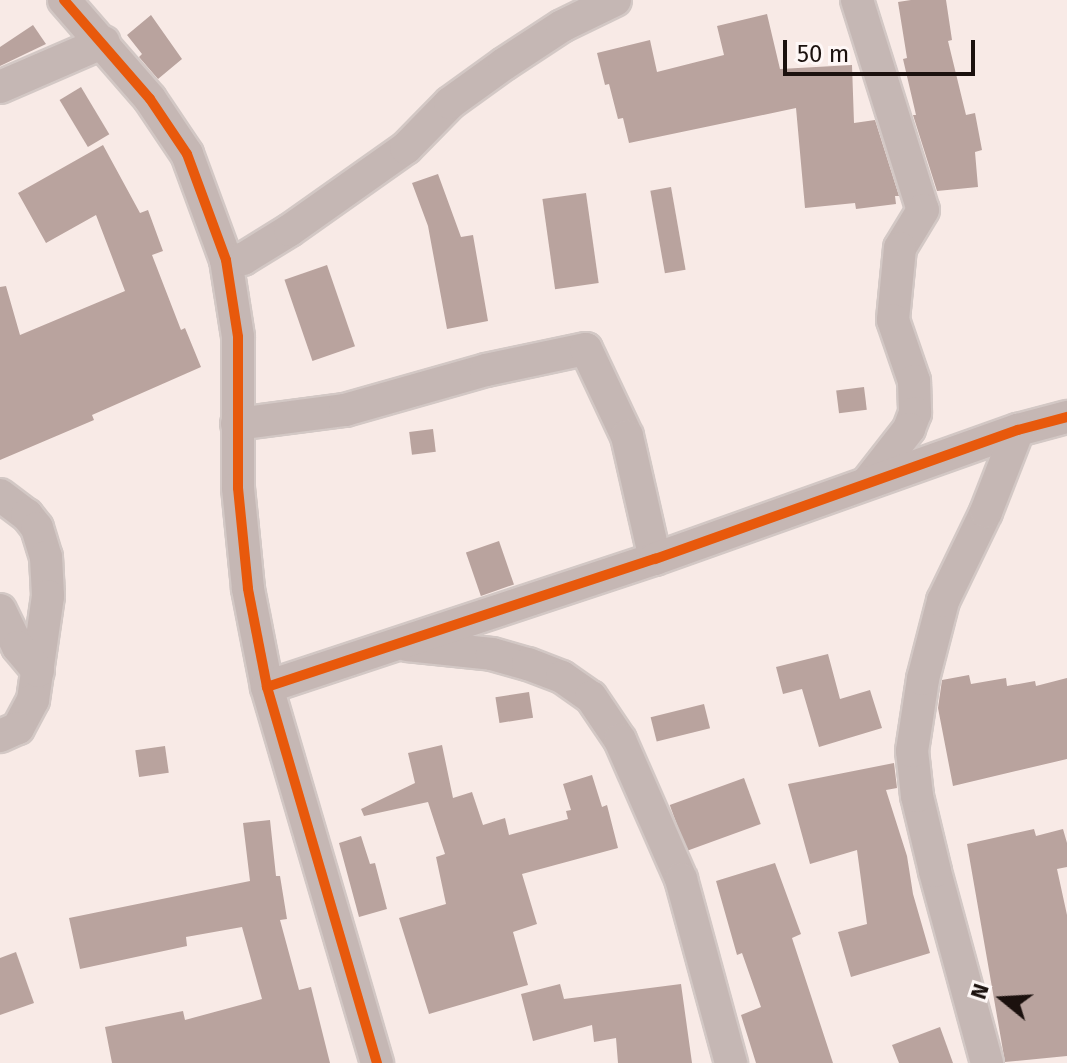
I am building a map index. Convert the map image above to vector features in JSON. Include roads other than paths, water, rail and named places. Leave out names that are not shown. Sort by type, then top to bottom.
[{"type":"street","points":[[64,0],[104,42],[187,154],[226,260],[238,337],[238,488],[248,589],[267,687],[377,1063]]},
{"type":"street","points":[[226,260],[243,259],[290,230],[406,148],[450,103],[558,13],[615,0]]},
{"type":"street","points":[[857,0],[923,210],[900,248],[893,320],[914,381],[915,413],[909,429],[867,483]]},
{"type":"street","points":[[0,87],[104,42]]},
{"type":"street","points":[[237,424],[345,410],[486,370],[586,349],[627,436],[655,559]]},
{"type":"street","points":[[267,687],[655,559],[1018,430],[1067,417]]},
{"type":"street","points":[[987,1063],[935,871],[917,796],[912,751],[923,679],[943,601],[986,512],[1018,430]]},
{"type":"street","points":[[0,495],[27,515],[37,528],[46,557],[48,596],[38,671],[26,715],[18,728],[0,736]]},
{"type":"street","points":[[0,610],[18,647],[38,671]]},
{"type":"street","points":[[395,644],[504,657],[562,677],[591,697],[620,740],[681,879],[731,1063]]}]
